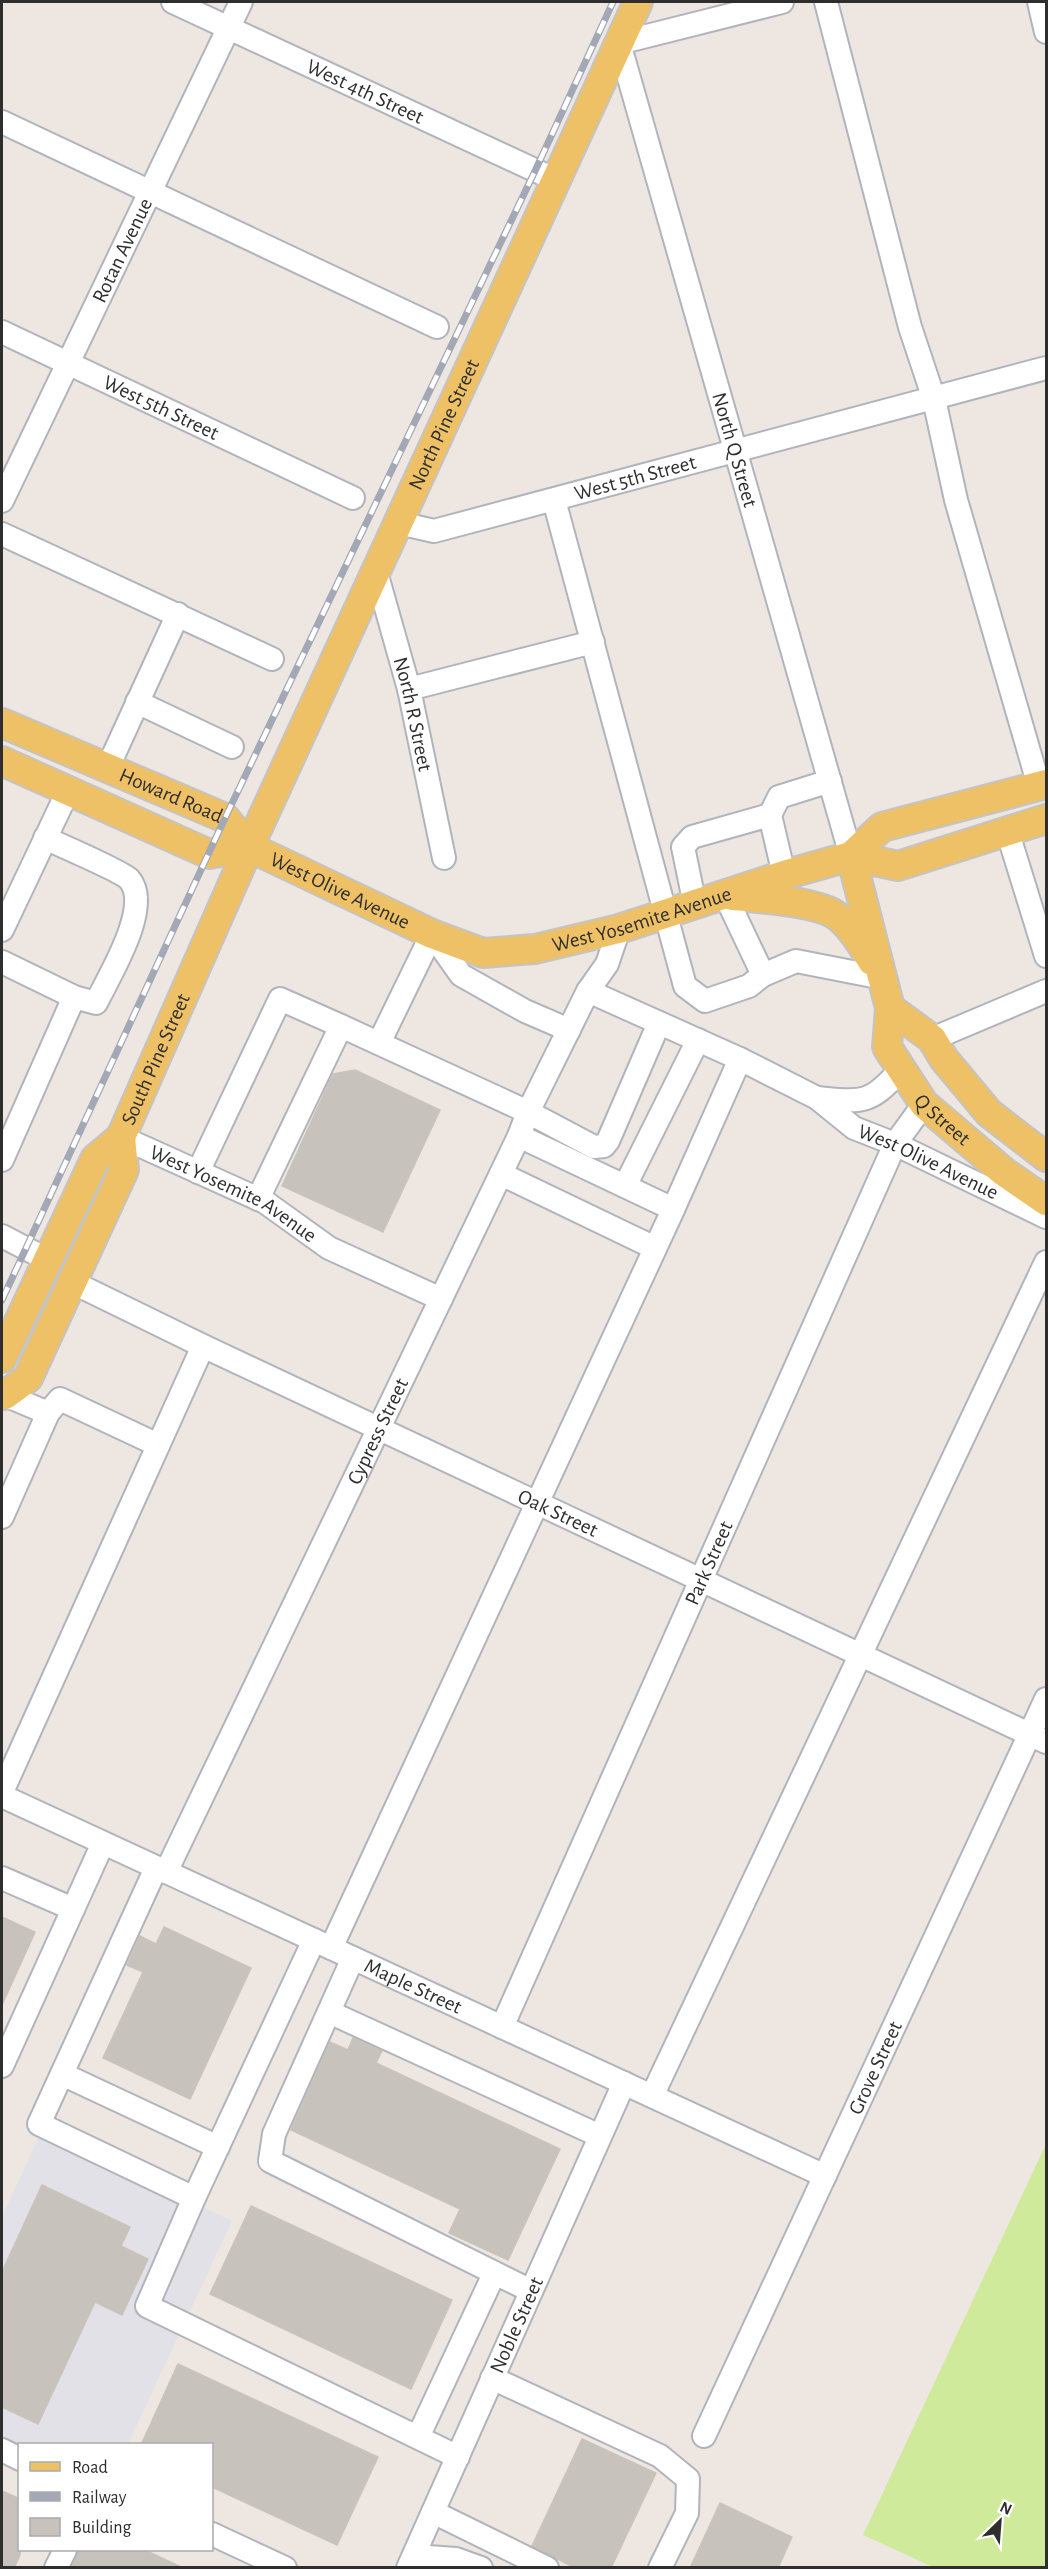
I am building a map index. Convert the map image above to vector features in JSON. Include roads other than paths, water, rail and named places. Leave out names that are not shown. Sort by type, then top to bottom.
[{"type":"main road","name":"North Pine Street","points":[[249,847],[638,2]]},
{"type":"main road","name":"Howard Road","points":[[2,723],[225,818],[249,847],[209,854],[67,793],[2,761]]},
{"type":"main road","name":"West Yosemite Avenue","points":[[851,856],[882,826],[1043,785]]},
{"type":"main road","name":"West Yosemite Avenue","points":[[432,934],[483,953],[535,949],[620,929],[784,874],[851,856],[898,866],[1047,819]]},
{"type":"main road","name":"West Olive Avenue","points":[[249,847],[432,934]]},
{"type":"main road","name":"South Pine Street","points":[[2,1358],[95,1160],[116,1142],[249,847]]},
{"type":"main road","name":"Q Street","points":[[851,856],[890,1008],[887,1047],[900,1070],[924,1104],[1004,1172],[1047,1201]]},
{"type":"main road","points":[[725,895],[787,901],[834,914],[854,934],[882,976]]},
{"type":"main road","name":"Q Street","points":[[890,1008],[932,1040],[944,1059],[989,1113],[1047,1159]]},
{"type":"main road","points":[[924,1104],[946,1103],[1036,1163],[1047,1159]]},
{"type":"main road","points":[[5,1391],[28,1378],[124,1170],[116,1142]]},
{"type":"main road","points":[[5,1391],[56,1287],[48,1260]]},
{"type":"street","name":"West 4th Street","points":[[172,2],[556,180]]},
{"type":"street","name":"Rotan Avenue","points":[[2,501],[67,361],[241,2]]},
{"type":"street","points":[[619,43],[782,2]]},
{"type":"street","points":[[826,2],[910,327],[934,399],[956,500],[1043,785]]},
{"type":"street","points":[[1039,2],[1047,32]]},
{"type":"street","name":"North Q Street","points":[[619,43],[851,856]]},
{"type":"street","points":[[2,122],[437,327]]},
{"type":"street","name":"West 5th Street","points":[[2,332],[353,498]]},
{"type":"street","name":"West 5th Street","points":[[399,523],[434,531],[1047,368]]},
{"type":"street","points":[[554,500],[685,986],[705,1001],[749,986],[764,975],[796,961],[882,976]]},
{"type":"street","points":[[2,534],[273,658]]},
{"type":"street","name":"North R Street","points":[[376,572],[409,688],[444,858]]},
{"type":"street","points":[[108,767],[178,614]]},
{"type":"street","points":[[409,688],[593,642]]},
{"type":"street","points":[[137,702],[232,747]]},
{"type":"street","points":[[784,874],[771,815],[779,797],[830,781]]},
{"type":"street","points":[[2,930],[67,793]]},
{"type":"street","points":[[695,905],[683,847],[692,837],[771,815]]},
{"type":"street","points":[[1007,830],[1047,956]]},
{"type":"street","points":[[2,962],[74,997],[96,1003],[133,924],[138,898],[129,879],[45,838]]},
{"type":"street","points":[[725,895],[764,975]]},
{"type":"street","name":"Cypress Street","points":[[194,2198],[39,2124],[441,1299],[519,1136],[528,1112],[588,991],[607,963],[620,929]]},
{"type":"street","points":[[379,1043],[432,934],[461,975],[525,1011],[569,1030]]},
{"type":"street","name":"West Olive Avenue","points":[[588,991],[740,1059],[817,1098],[854,1128],[895,1144],[1047,1217]]},
{"type":"street","points":[[932,1040],[1047,991]]},
{"type":"street","points":[[2,1160],[74,997]]},
{"type":"street","points":[[198,1172],[280,999],[528,1112],[594,1147],[604,1146],[659,1023]]},
{"type":"street","points":[[258,1199],[341,1026]]},
{"type":"street","points":[[625,1186],[698,1040]]},
{"type":"street","points":[[458,2457],[147,2306],[218,2147],[322,1944],[537,1503],[740,1059]]},
{"type":"street","name":"West Olive Avenue","points":[[817,1098],[851,1101],[866,1099],[880,1093],[900,1070]]},
{"type":"street","name":"Park Street","points":[[502,2027],[895,1144],[924,1104]]},
{"type":"street","points":[[519,1136],[673,1209]]},
{"type":"street","name":"West Yosemite Avenue","points":[[116,1142],[198,1172],[258,1199],[329,1248],[441,1299]]},
{"type":"street","points":[[501,1174],[655,1248]]},
{"type":"street","points":[[2,1236],[48,1260]]},
{"type":"street","points":[[652,2096],[1047,1262]]},
{"type":"street","name":"Oak Street","points":[[72,1282],[203,1346],[1038,1738]]},
{"type":"street","points":[[2,1794],[203,1346]]},
{"type":"street","points":[[5,1391],[48,1413]]},
{"type":"street","points":[[2,1517],[48,1413],[60,1399],[158,1445]]},
{"type":"street","name":"Grove Street","points":[[704,2436],[825,2176],[1038,1738],[1047,1699]]},
{"type":"street","name":"Maple Street","points":[[2,1794],[161,1870],[825,2176]]},
{"type":"street","points":[[2,2066],[103,1843]]},
{"type":"street","points":[[2,1878],[73,1909]]},
{"type":"street","points":[[353,1958],[274,2134],[270,2161],[531,2291]]},
{"type":"street","points":[[329,2012],[600,2136]]},
{"type":"street","points":[[62,2074],[218,2147]]},
{"type":"street","name":"Noble Street","points":[[411,2562],[624,2083]]},
{"type":"street","points":[[418,2437],[494,2274]]},
{"type":"street","points":[[492,2378],[660,2456],[688,2479],[687,2513],[660,2568]]},
{"type":"street","points":[[2,2450],[18,2458]]},
{"type":"street","points":[[433,2512],[547,2568]]},
{"type":"street","points":[[213,2534],[285,2568]]},
{"type":"street","points":[[56,2568],[64,2551]]},
{"type":"street","points":[[411,2562],[456,2559],[481,2568]]},
{"type":"railway","points":[[2,1300],[225,818],[535,171],[613,2]]}]
